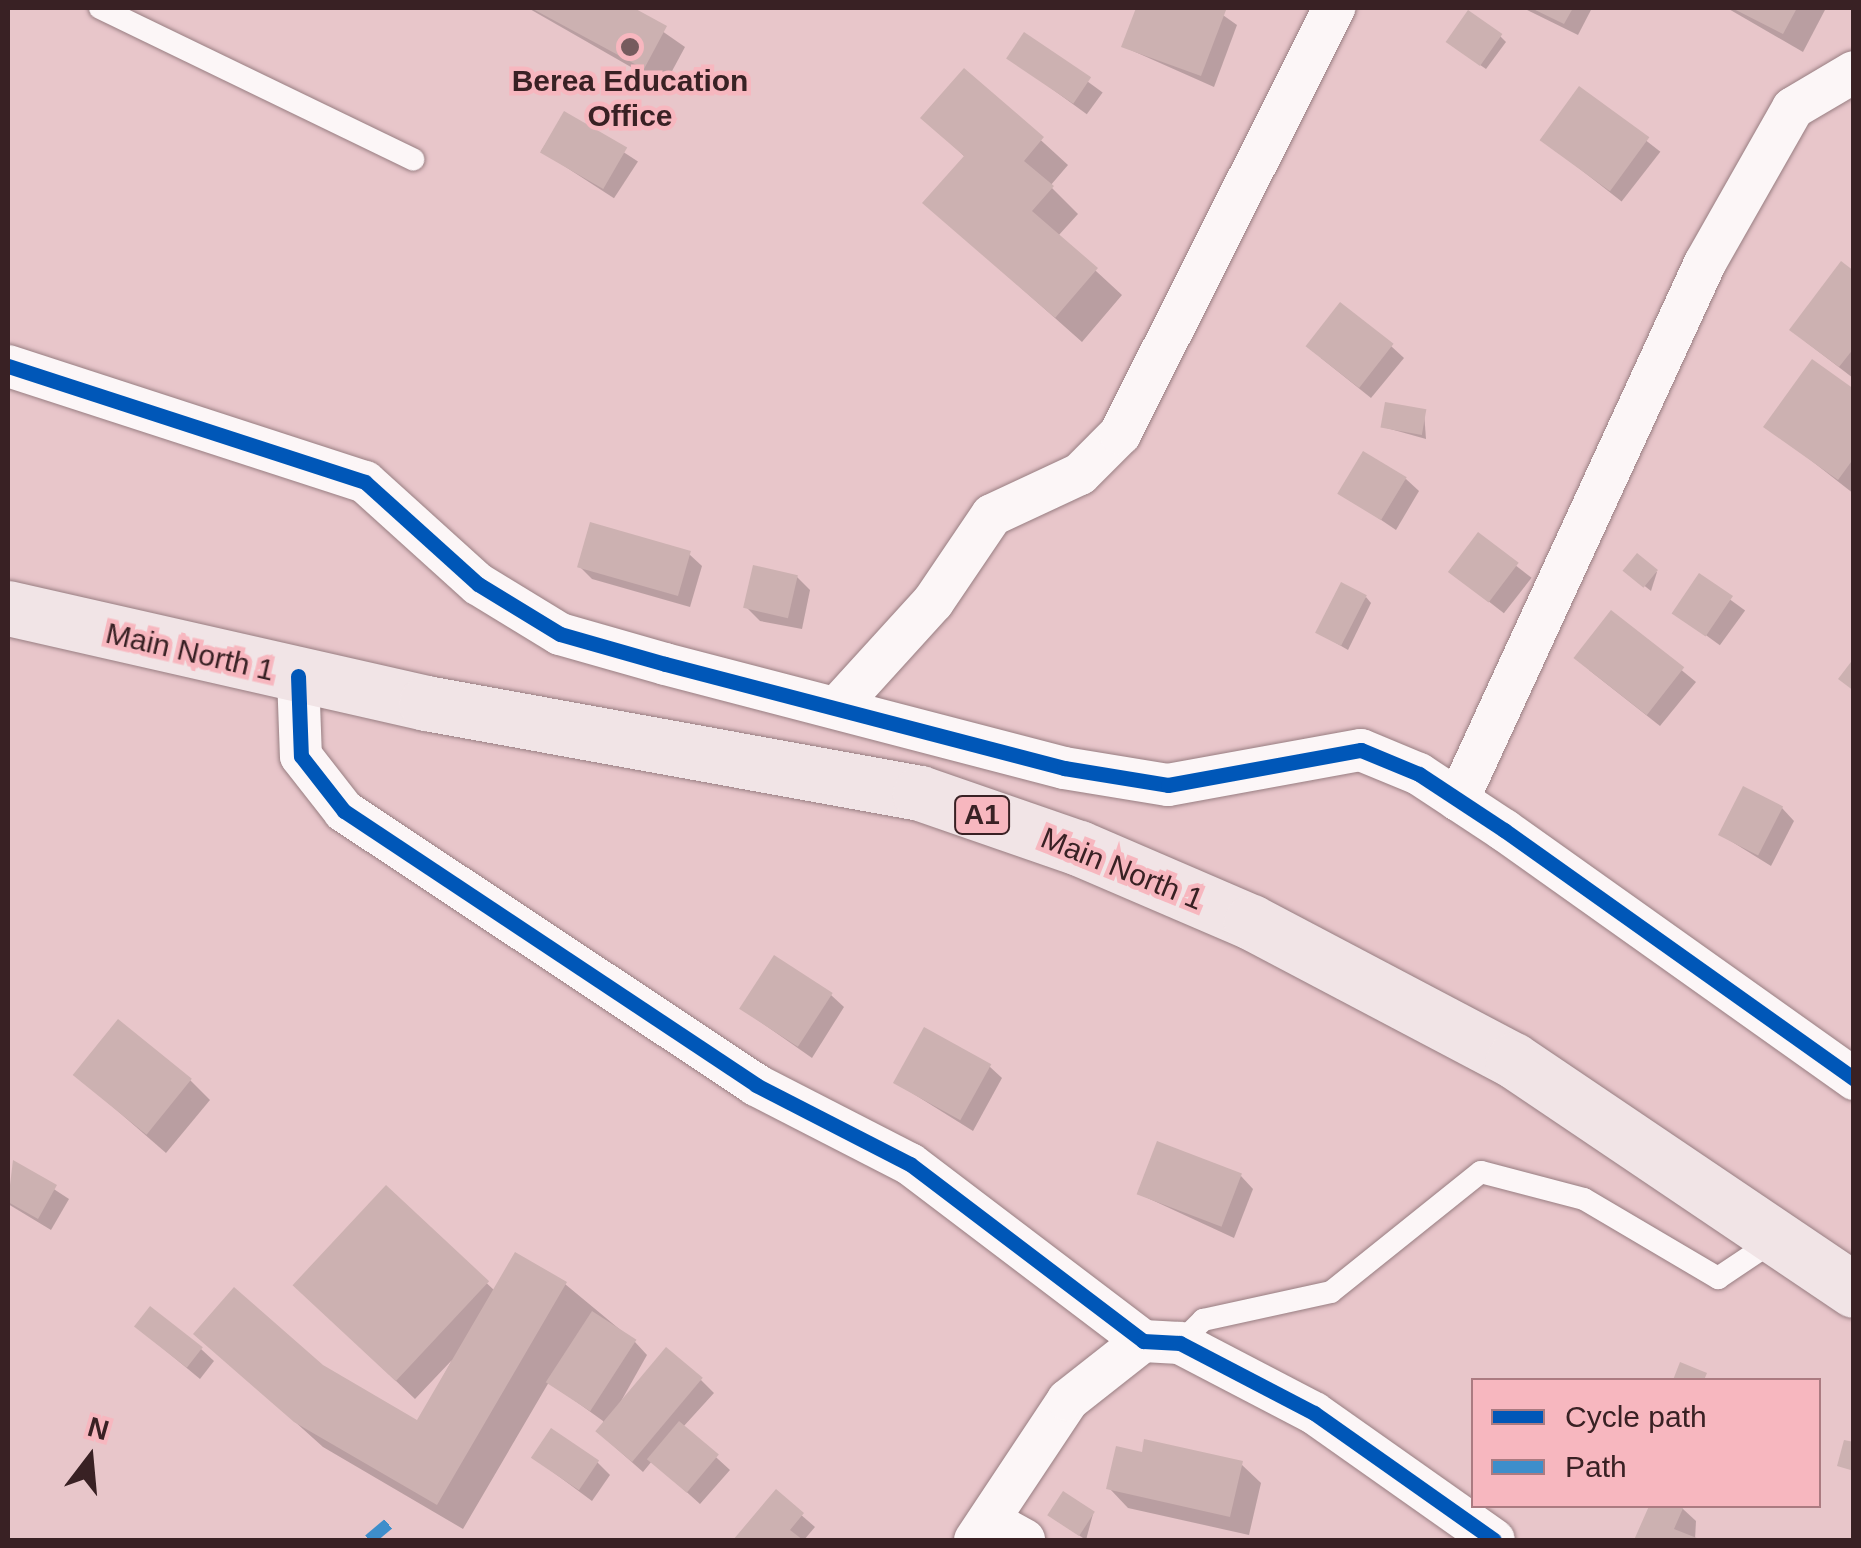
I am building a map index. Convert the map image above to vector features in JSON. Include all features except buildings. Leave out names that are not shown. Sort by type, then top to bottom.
[{"type":"main road","name":"Main North 1","points":[[8,608],[298,676],[882,785],[1079,848],[1406,1000],[1655,1148],[1854,1290]]},
{"type":"street","points":[[842,703],[933,602],[992,515],[1080,474],[1120,434],[1334,8]]},
{"type":"street","points":[[1458,800],[1705,264],[1793,108],[1854,72]]},
{"type":"street","points":[[8,366],[365,482],[478,584],[560,634],[842,703],[858,718],[1168,785],[1361,750],[1458,800],[1854,1080]]},
{"type":"street","points":[[298,676],[302,756],[344,811],[756,1084],[910,1164],[1162,1342],[1314,1413],[1494,1540]]},
{"type":"street","points":[[997,1534],[1068,1400],[1162,1342]]},
{"type":"lane","points":[[100,8],[413,159]]},
{"type":"lane","points":[[1162,1342],[1203,1320],[1331,1292],[1481,1172],[1584,1199],[1718,1278],[1778,1238]]},
{"type":"marked path","points":[[369,1540],[389,1523]]},
{"type":"cycle path","points":[[8,366],[365,482],[478,584],[560,634],[665,664],[1064,768],[1168,785],[1361,750],[1419,774],[1504,830],[1854,1079]]},
{"type":"cycle path","points":[[298,676],[301,756],[344,811],[756,1085],[910,1164],[1143,1341],[1180,1343],[1314,1413],[1494,1540]]},
{"type":"place","name":"Berea Education Office","points":[[630,47]]}]
